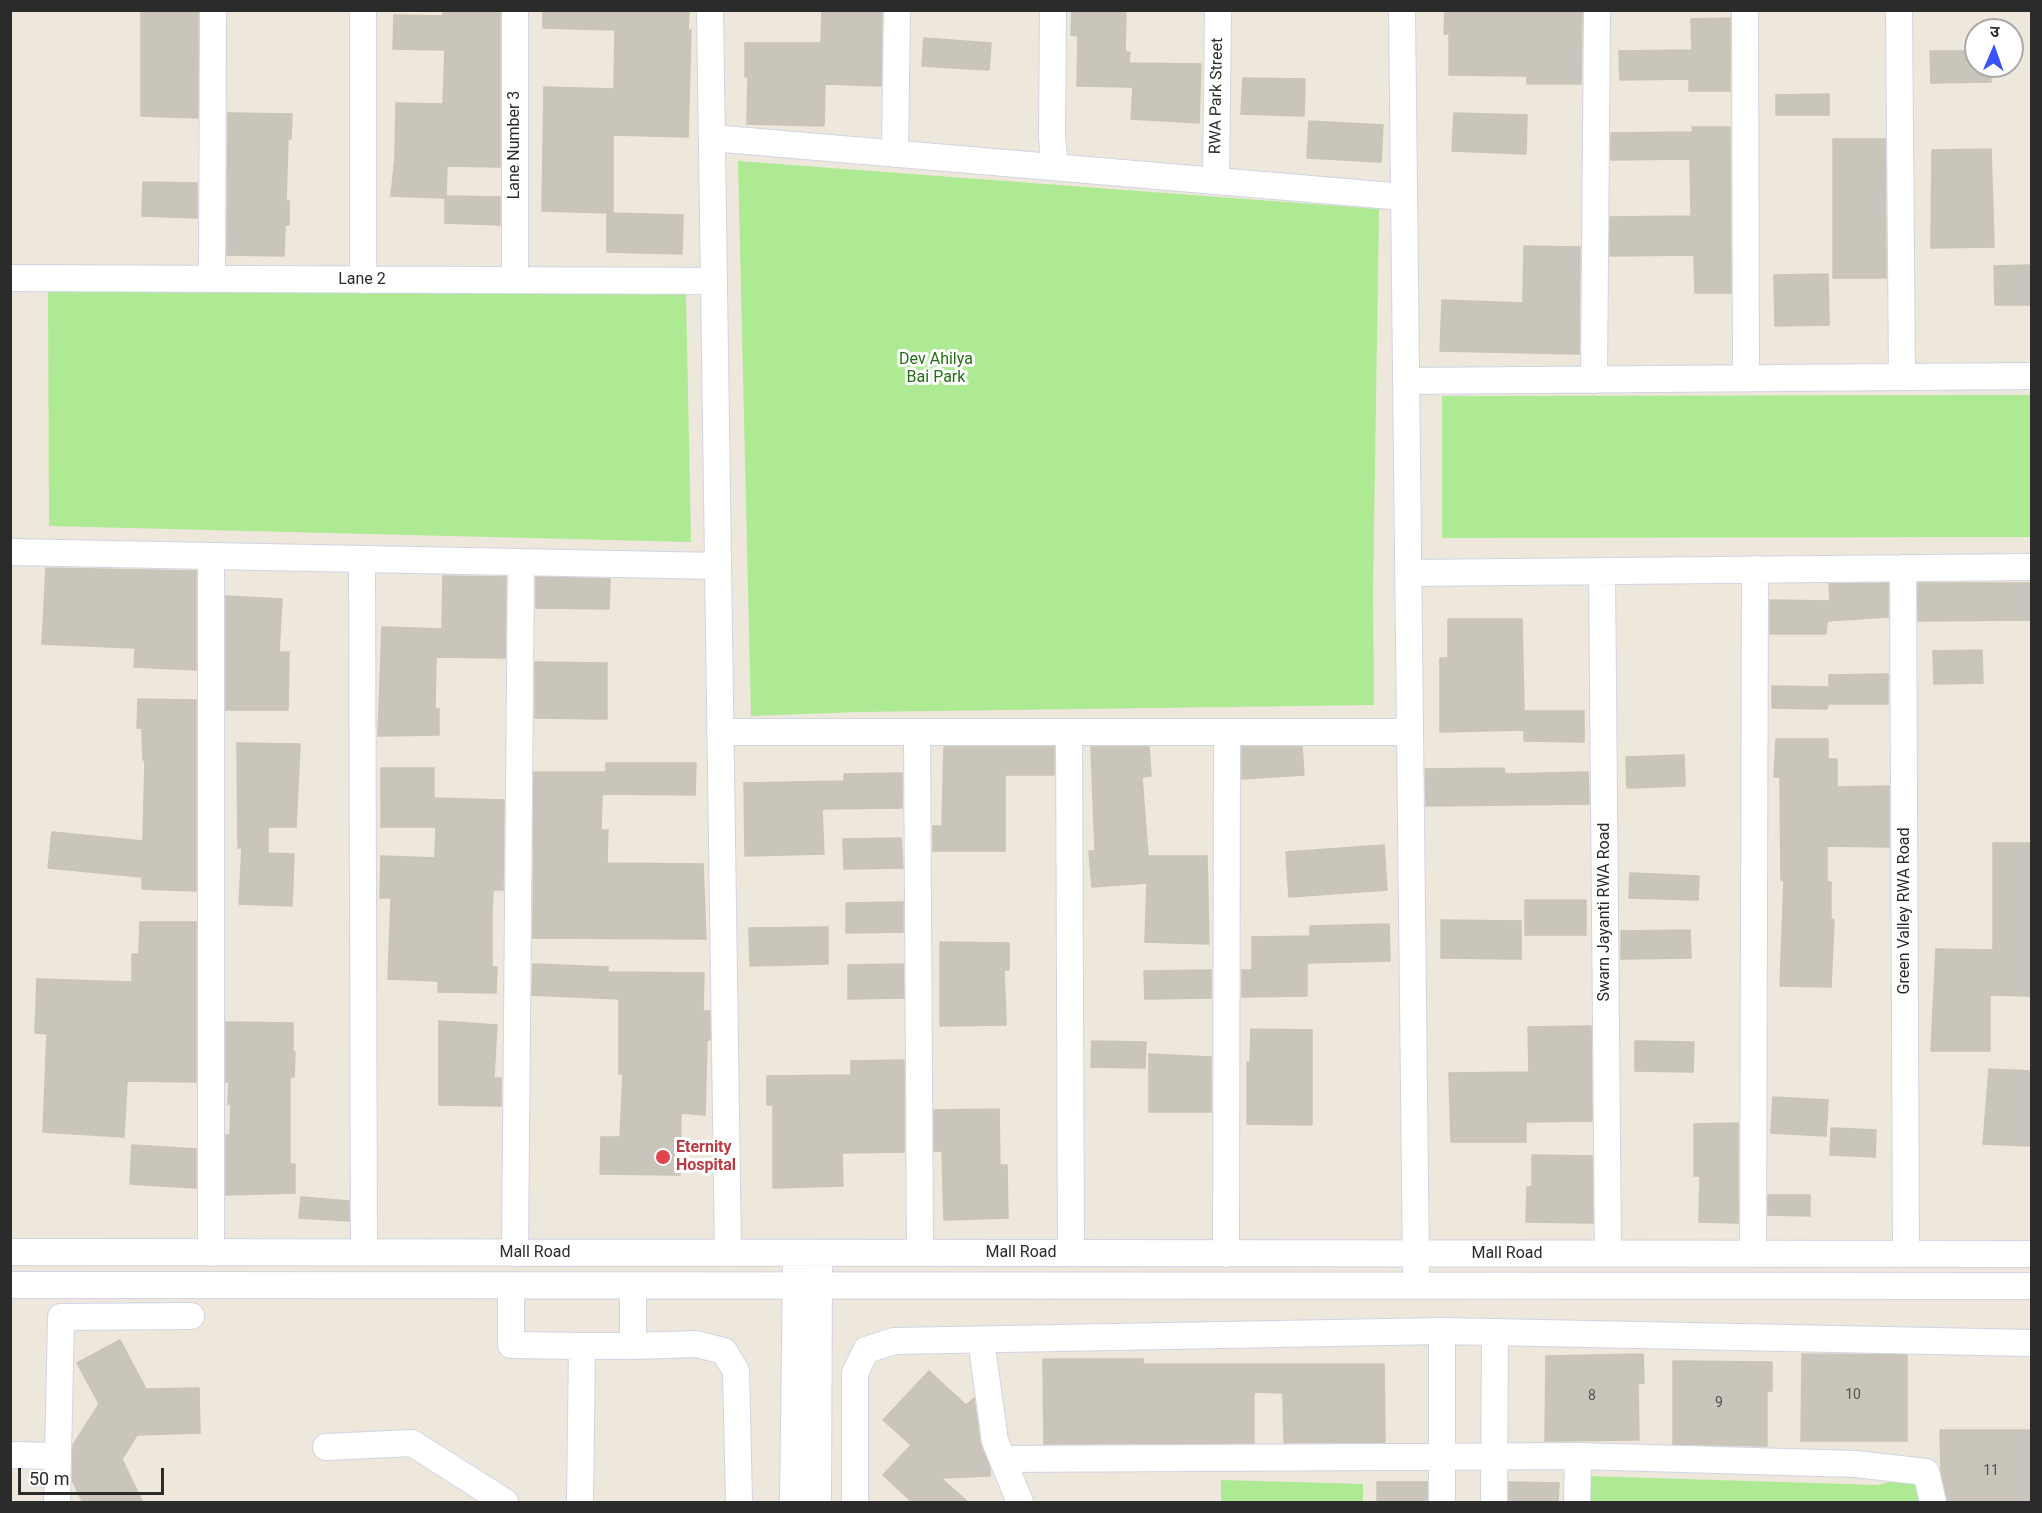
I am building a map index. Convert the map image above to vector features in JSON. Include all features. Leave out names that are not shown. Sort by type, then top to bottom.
[{"type":"street","points":[[212,279],[213,10]]},
{"type":"street","points":[[363,10],[363,280]]},
{"type":"street","name":"Lane Number 3","points":[[515,10],[515,280]]},
{"type":"street","points":[[710,10],[728,1253]]},
{"type":"street","points":[[895,154],[897,10]]},
{"type":"street","points":[[1053,10],[1052,138],[1055,167]]},
{"type":"street","name":"RWA Park Street","points":[[1216,181],[1218,10]]},
{"type":"street","points":[[1402,10],[1416,1286]]},
{"type":"street","points":[[1594,380],[1597,10]]},
{"type":"street","points":[[1745,10],[1746,378]]},
{"type":"street","points":[[1899,10],[1902,377]]},
{"type":"street","points":[[712,138],[1404,197]]},
{"type":"street","name":"Lane 2","points":[[10,278],[714,281]]},
{"type":"street","points":[[1406,381],[2031,376]]},
{"type":"street","points":[[10,552],[718,566]]},
{"type":"street","points":[[211,556],[212,1253]]},
{"type":"street","points":[[362,559],[364,1253]]},
{"type":"street","points":[[515,1253],[521,562]]},
{"type":"street","points":[[1408,573],[2031,567]]},
{"type":"street","name":"Green Valley RWA Road","points":[[1903,568],[1906,1254]]},
{"type":"street","points":[[1753,1252],[1755,570]]},
{"type":"street","name":"Swarn Jayanti RWA Road","points":[[1602,571],[1608,1254]]},
{"type":"street","points":[[720,732],[1410,732]]},
{"type":"street","points":[[917,732],[920,1253]]},
{"type":"street","points":[[1069,732],[1071,1254]]},
{"type":"street","points":[[1226,1254],[1227,732]]},
{"type":"street","name":"Mall Road","points":[[10,1252],[2031,1254]]},
{"type":"street","points":[[807,1253],[818,1503]]},
{"type":"street","name":"Mall Road","points":[[10,1285],[2031,1286]]},
{"type":"street","points":[[793,1503],[807,1285]]},
{"type":"street","points":[[512,1287],[511,1346],[696,1344],[724,1351],[736,1371],[739,1503]]},
{"type":"street","points":[[633,1287],[633,1346]]},
{"type":"street","points":[[57,1503],[61,1317],[192,1317]]},
{"type":"street","points":[[1442,1331],[1442,1503]]},
{"type":"street","points":[[855,1503],[855,1373],[866,1350],[894,1341],[1442,1331],[2031,1343]]},
{"type":"street","points":[[1494,1503],[1495,1332]]},
{"type":"street","points":[[981,1340],[995,1442],[1020,1503]]},
{"type":"street","points":[[580,1503],[582,1346]]},
{"type":"street","points":[[326,1447],[412,1443],[505,1503]]},
{"type":"street","points":[[10,1455],[58,1456]]},
{"type":"street","points":[[1003,1459],[1578,1456],[1856,1464],[1926,1472],[1933,1503]]},
{"type":"street","points":[[1577,1503],[1578,1456]]},
{"type":"green space","name":"Dev Ahilya Bai Park","points":[[738,161],[1379,209],[1373,593],[1374,705],[859,712],[751,716]]},
{"type":"green space","points":[[48,285],[686,293],[691,542],[49,526]]},
{"type":"green space","points":[[2031,395],[2031,537],[1442,538],[1442,396]]},
{"type":"green space","points":[[1926,1472],[1921,1502],[1585,1502],[1586,1476],[1878,1485]]},
{"type":"green space","points":[[1221,1480],[1363,1484],[1363,1502],[1221,1502]]},
{"type":"building","points":[[141,10],[198,10],[198,118],[141,116]]},
{"type":"building","points":[[443,10],[500,10],[500,167],[447,166],[446,196],[500,197],[500,225],[445,223],[445,198],[391,196],[395,158],[396,103],[443,104],[445,50],[393,49],[394,15],[443,16]]},
{"type":"building","points":[[543,10],[689,10],[688,30],[691,30],[688,137],[613,135],[613,213],[542,211],[544,87],[614,89],[615,30],[543,28]]},
{"type":"building","points":[[822,10],[882,10],[881,86],[825,84],[824,126],[747,124],[748,77],[745,77],[745,43],[821,43]]},
{"type":"building","points":[[1072,10],[1126,10],[1125,52],[1130,52],[1129,63],[1201,64],[1199,123],[1131,119],[1133,87],[1077,86],[1078,36],[1071,35]]},
{"type":"building","points":[[1445,10],[1582,10],[1581,84],[1527,84],[1527,76],[1449,75],[1449,34],[1444,34]]},
{"type":"building","points":[[1730,18],[1730,91],[1689,91],[1689,79],[1620,80],[1619,51],[1692,50],[1691,19]]},
{"type":"building","points":[[924,38],[991,43],[989,70],[922,66]]},
{"type":"building","points":[[1930,51],[1964,51],[1964,78],[1991,78],[1991,82],[1931,83]]},
{"type":"building","points":[[1243,78],[1305,79],[1304,116],[1241,114]]},
{"type":"building","points":[[1829,94],[1829,115],[1776,115],[1776,95]]},
{"type":"building","points":[[228,113],[292,114],[291,139],[288,139],[286,201],[289,201],[289,225],[285,225],[284,256],[227,255]]},
{"type":"building","points":[[1454,113],[1527,115],[1526,154],[1452,151]]},
{"type":"building","points":[[1309,121],[1383,125],[1381,162],[1307,158]]},
{"type":"building","points":[[1692,127],[1730,127],[1731,293],[1695,293],[1694,255],[1610,256],[1610,217],[1691,216],[1690,159],[1611,160],[1611,133],[1693,132]]},
{"type":"building","points":[[1833,139],[1885,139],[1886,278],[1833,278]]},
{"type":"building","points":[[1991,149],[1994,247],[1931,248],[1932,150]]},
{"type":"building","points":[[143,182],[197,183],[197,218],[142,216]]},
{"type":"building","points":[[607,213],[683,215],[682,254],[607,252]]},
{"type":"building","points":[[1524,246],[1580,247],[1579,354],[1440,351],[1442,300],[1523,303]]},
{"type":"building","points":[[2031,265],[2031,305],[1995,305],[1994,266]]},
{"type":"building","points":[[1828,274],[1829,325],[1775,326],[1774,275]]},
{"type":"building","points":[[46,568],[196,571],[196,670],[134,667],[135,648],[42,644]]},
{"type":"building","points":[[443,576],[506,577],[505,658],[436,657],[435,709],[439,709],[439,735],[378,736],[382,627],[442,629]]},
{"type":"building","points":[[536,577],[610,579],[609,609],[536,608]]},
{"type":"building","points":[[1888,583],[1888,617],[1827,621],[1826,634],[1770,634],[1770,600],[1830,601],[1829,584]]},
{"type":"building","points":[[1918,583],[2031,583],[2031,620],[1918,621]]},
{"type":"building","points":[[226,596],[282,599],[279,652],[289,652],[288,710],[226,710]]},
{"type":"building","points":[[1448,619],[1522,619],[1524,711],[1584,711],[1584,742],[1524,741],[1524,730],[1440,732],[1440,658],[1448,658]]},
{"type":"building","points":[[1982,650],[1983,683],[1934,684],[1933,651]]},
{"type":"building","points":[[535,662],[607,663],[607,719],[535,718]]},
{"type":"building","points":[[1888,674],[1888,704],[1828,704],[1827,709],[1772,708],[1772,686],[1829,687],[1829,675]]},
{"type":"building","points":[[138,699],[196,700],[196,891],[142,889],[142,877],[48,868],[52,832],[143,841],[145,760],[143,760],[142,728],[137,728]]},
{"type":"building","points":[[1776,739],[1828,739],[1828,759],[1837,759],[1837,787],[1889,786],[1889,847],[1827,846],[1827,882],[1831,882],[1831,919],[1834,920],[1831,987],[1780,986],[1784,880],[1781,880],[1780,777],[1774,777]]},
{"type":"building","points":[[237,743],[300,744],[296,827],[268,827],[268,853],[294,854],[292,906],[239,904],[242,848],[238,848]]},
{"type":"building","points":[[944,747],[1054,747],[1054,775],[1005,775],[1005,851],[933,851],[933,826],[942,826]]},
{"type":"building","points":[[1091,747],[1149,747],[1151,776],[1142,777],[1148,856],[1207,856],[1209,944],[1145,942],[1147,883],[1092,887],[1089,851],[1095,851]]},
{"type":"building","points":[[1242,747],[1302,747],[1304,775],[1242,779]]},
{"type":"building","points":[[1684,755],[1685,786],[1627,788],[1626,757]]},
{"type":"building","points":[[606,763],[696,763],[695,795],[602,794],[601,830],[608,830],[607,863],[703,864],[706,939],[533,938],[534,772],[606,772]]},
{"type":"building","points":[[381,768],[434,768],[434,798],[504,800],[503,890],[493,890],[492,910],[492,967],[497,967],[496,993],[438,992],[438,981],[388,979],[391,898],[380,898],[381,856],[435,858],[436,827],[381,827]]},
{"type":"building","points":[[1504,768],[1505,774],[1588,772],[1589,804],[1426,806],[1425,769]]},
{"type":"building","points":[[902,773],[902,808],[822,809],[824,854],[745,856],[744,783],[844,781],[844,774]]},
{"type":"building","points":[[901,838],[903,868],[844,869],[843,839]]},
{"type":"building","points":[[1993,843],[2031,843],[2031,996],[1990,995],[1990,1051],[1931,1051],[1936,949],[1993,950]]},
{"type":"building","points":[[1384,845],[1387,890],[1289,897],[1286,852]]},
{"type":"building","points":[[1630,873],[1699,876],[1698,900],[1629,898]]},
{"type":"building","points":[[1525,900],[1586,900],[1586,935],[1525,935]]},
{"type":"building","points":[[903,902],[903,932],[846,933],[846,903]]},
{"type":"building","points":[[1441,920],[1521,921],[1521,959],[1441,958]]},
{"type":"building","points":[[140,922],[196,922],[196,1082],[127,1081],[124,1137],[43,1132],[47,1034],[35,1033],[37,979],[132,982],[132,954],[139,954]]},
{"type":"building","points":[[1389,924],[1390,961],[1307,963],[1307,996],[1242,997],[1242,970],[1252,970],[1252,937],[1310,936],[1310,926]]},
{"type":"building","points":[[828,927],[828,964],[750,966],[749,928]]},
{"type":"building","points":[[1690,930],[1691,958],[1621,959],[1621,931]]},
{"type":"building","points":[[940,942],[1009,943],[1009,970],[1004,970],[1006,1025],[940,1026]]},
{"type":"building","points":[[533,964],[608,967],[608,972],[704,973],[703,1011],[710,1011],[705,1115],[681,1113],[680,1175],[600,1174],[601,1137],[620,1137],[623,1074],[619,1074],[619,999],[532,995]]},
{"type":"building","points":[[903,964],[904,998],[848,999],[848,965]]},
{"type":"building","points":[[1211,970],[1211,998],[1145,999],[1144,971]]},
{"type":"building","points":[[439,1021],[497,1025],[494,1078],[501,1078],[501,1106],[439,1105]]},
{"type":"building","points":[[226,1022],[293,1023],[293,1052],[295,1052],[294,1077],[290,1077],[290,1164],[295,1164],[295,1193],[226,1195],[226,1135],[230,1135],[231,1104],[228,1104],[229,1082],[226,1082]]},
{"type":"building","points":[[1591,1026],[1592,1121],[1526,1122],[1526,1142],[1451,1142],[1449,1073],[1529,1072],[1528,1027]]},
{"type":"building","points":[[1251,1029],[1312,1030],[1312,1125],[1247,1124],[1247,1062],[1250,1063]]},
{"type":"building","points":[[1092,1041],[1146,1042],[1145,1068],[1091,1067]]},
{"type":"building","points":[[1635,1041],[1694,1042],[1693,1072],[1635,1071]]},
{"type":"building","points":[[1149,1054],[1211,1057],[1211,1112],[1149,1112]]},
{"type":"building","points":[[904,1060],[904,1152],[842,1153],[843,1186],[773,1188],[773,1105],[767,1105],[767,1076],[851,1075],[851,1061]]},
{"type":"building","points":[[1989,1069],[2031,1071],[2031,1146],[1983,1144]]},
{"type":"building","points":[[1773,1097],[1828,1100],[1826,1136],[1771,1133]]},
{"type":"building","points":[[999,1109],[1000,1165],[1007,1165],[1008,1218],[944,1220],[942,1151],[934,1151],[934,1110]]},
{"type":"building","points":[[1738,1123],[1738,1223],[1699,1222],[1700,1176],[1694,1176],[1694,1124]]},
{"type":"building","points":[[1831,1128],[1876,1130],[1875,1157],[1830,1155]]},
{"type":"building","points":[[132,1145],[196,1149],[196,1188],[130,1184]]},
{"type":"building","points":[[1532,1155],[1592,1156],[1593,1223],[1526,1222],[1527,1187],[1532,1187]]},
{"type":"building","points":[[1768,1195],[1810,1195],[1810,1216],[1768,1215]]},
{"type":"building","points":[[301,1197],[349,1201],[349,1221],[299,1218]]},
{"type":"building","points":[[120,1340],[146,1389],[199,1388],[200,1433],[137,1435],[122,1459],[143,1503],[83,1503],[72,1480],[73,1445],[99,1404],[77,1363]]},
{"type":"building","points":[[1643,1354],[1644,1383],[1638,1384],[1639,1440],[1545,1441],[1546,1356]]},
{"type":"building","points":[[1802,1354],[1907,1355],[1907,1441],[1801,1441]]},
{"type":"building","points":[[1043,1359],[1143,1359],[1143,1364],[1384,1364],[1385,1442],[1284,1443],[1283,1393],[1254,1392],[1254,1443],[1044,1444]]},
{"type":"building","points":[[1673,1361],[1772,1362],[1772,1391],[1767,1391],[1767,1446],[1673,1444]]},
{"type":"building","points":[[929,1371],[966,1405],[974,1398],[980,1443],[990,1468],[990,1476],[941,1478],[969,1503],[913,1503],[883,1475],[911,1445],[883,1420]]},
{"type":"building","points":[[1940,1430],[2031,1430],[2031,1503],[1948,1503],[1941,1470]]},
{"type":"building","points":[[1377,1482],[1427,1482],[1427,1503],[1377,1503]]},
{"type":"building","points":[[1509,1482],[1559,1483],[1558,1503],[1509,1503]]},
{"type":"place","name":"Eternity Hospital","points":[[663,1157]]}]
